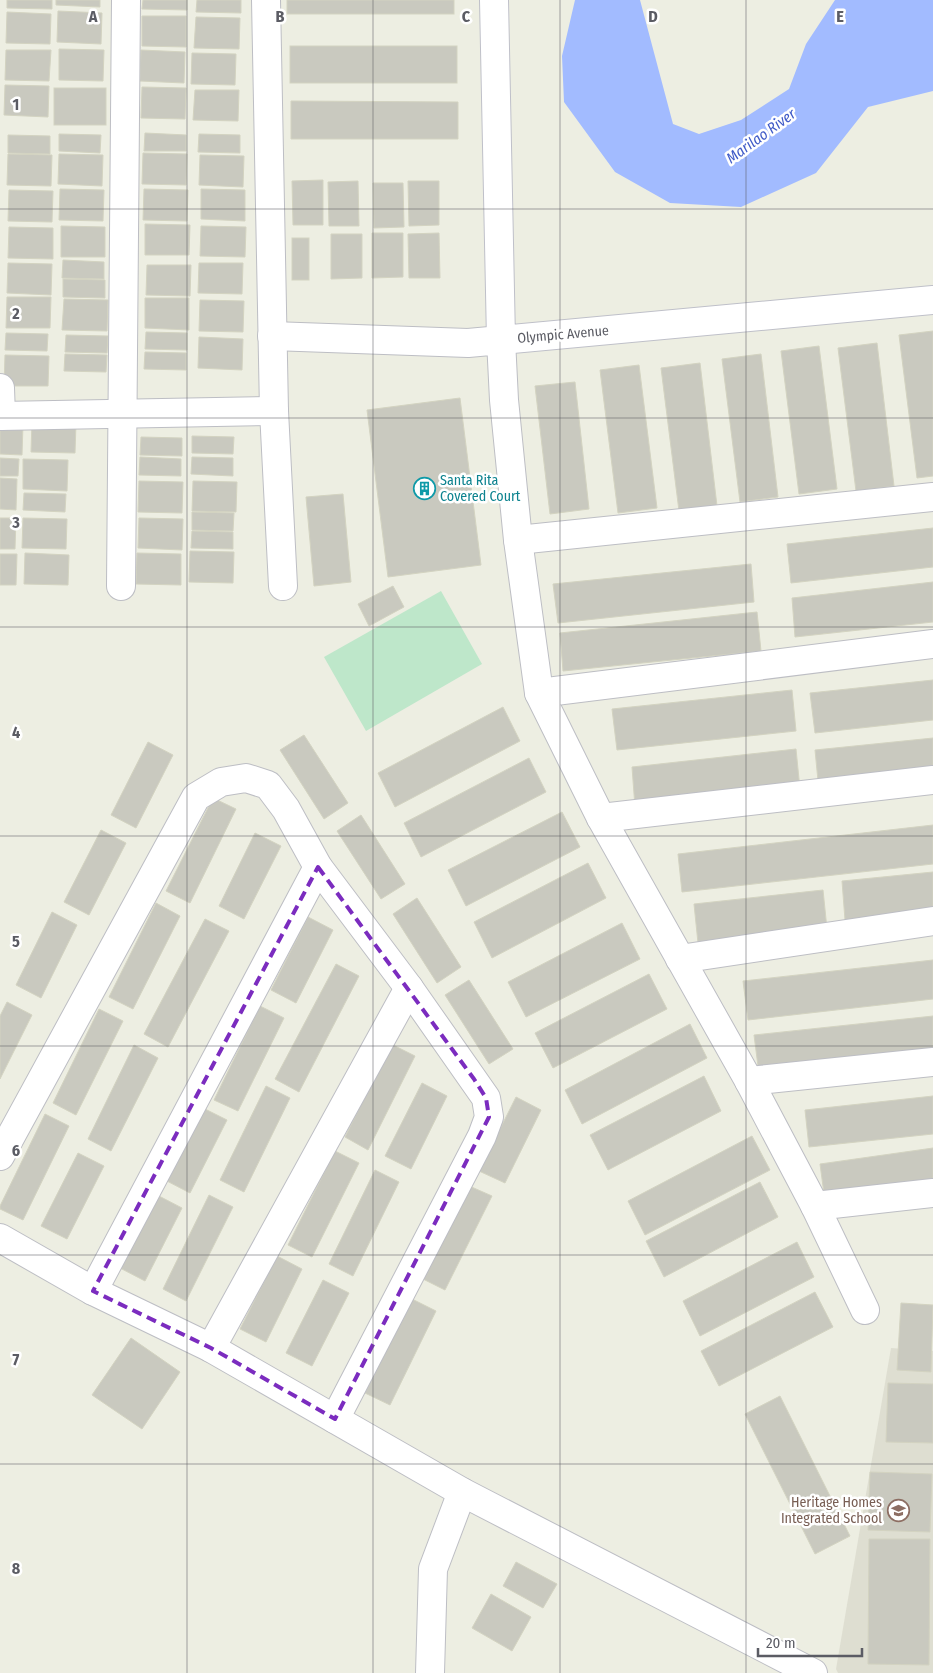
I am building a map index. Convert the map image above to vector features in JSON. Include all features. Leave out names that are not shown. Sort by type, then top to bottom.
[{"type":"street","points":[[121,586],[126,0]]},
{"type":"street","points":[[266,0],[274,411],[283,586]]},
{"type":"street","name":"Olympic Avenue","points":[[494,0],[501,340],[933,300]]},
{"type":"street","points":[[272,336],[468,343],[501,340],[504,400],[518,540],[539,693],[601,818],[750,1081],[815,1206],[865,1310]]},
{"type":"street","points":[[0,388],[0,416],[274,411]]},
{"type":"street","points":[[518,540],[933,497]]},
{"type":"street","points":[[539,693],[933,644]]},
{"type":"street","points":[[0,1156],[196,797],[221,782],[246,778],[268,785],[286,809],[318,867],[409,988],[486,1098],[489,1117],[482,1136],[334,1418]]},
{"type":"street","points":[[601,818],[933,780]]},
{"type":"street","points":[[92,1292],[318,867]]},
{"type":"street","points":[[680,959],[933,921]]},
{"type":"street","points":[[211,1348],[409,988]]},
{"type":"street","points":[[750,1081],[933,1062]]},
{"type":"street","points":[[815,1206],[933,1193]]},
{"type":"street","points":[[0,1238],[92,1292],[211,1348],[462,1492],[813,1673]]},
{"type":"street","points":[[430,1673],[433,1569],[462,1492]]},
{"type":"highlighted area","points":[[318,867],[474,1079],[486,1098],[489,1117],[335,1419],[211,1348],[93,1291]]},
{"type":"shaded area","name":"Heritage Homes Integrated School","points":[[891,1348],[933,1351],[933,1673],[838,1673],[836,1669]]},
{"type":"green space","points":[[441,591],[482,664],[366,731],[324,657]]},
{"type":"water","name":"Marilao River","points":[[575,0],[640,0],[673,124],[699,134],[741,120],[789,89],[806,44],[835,0],[933,0],[933,91],[868,107],[816,173],[741,207],[670,203],[615,172],[564,102],[562,56]]},
{"type":"building","points":[[7,0],[52,0],[52,9],[7,8]]},
{"type":"building","points":[[56,0],[100,0],[100,7],[56,5]]},
{"type":"building","points":[[143,0],[187,0],[187,10],[142,9]]},
{"type":"building","points":[[197,0],[241,0],[241,13],[196,12]]},
{"type":"building","points":[[287,0],[454,0],[454,14],[287,14]]},
{"type":"building","points":[[58,11],[102,13],[101,44],[57,42]]},
{"type":"building","points":[[7,12],[51,14],[50,44],[6,43]]},
{"type":"building","points":[[142,16],[186,16],[186,47],[142,46]]},
{"type":"building","points":[[196,17],[240,18],[239,49],[194,48]]},
{"type":"building","points":[[290,46],[457,46],[457,83],[290,83]]},
{"type":"building","points":[[59,49],[104,50],[103,81],[59,80]]},
{"type":"building","points":[[6,50],[51,50],[49,81],[5,80]]},
{"type":"building","points":[[141,50],[185,52],[184,83],[140,81]]},
{"type":"building","points":[[192,53],[236,54],[235,85],[191,84]]},
{"type":"building","points":[[5,85],[49,86],[48,117],[4,115]]},
{"type":"building","points":[[142,87],[186,88],[185,119],[141,118]]},
{"type":"building","points":[[54,88],[106,88],[106,125],[54,125]]},
{"type":"building","points":[[195,90],[239,90],[238,121],[193,120]]},
{"type":"building","points":[[291,101],[458,102],[458,139],[291,139]]},
{"type":"building","points":[[145,133],[186,135],[186,151],[144,151]]},
{"type":"building","points":[[59,134],[101,135],[100,153],[59,151]]},
{"type":"building","points":[[199,134],[240,135],[240,153],[198,152]]},
{"type":"building","points":[[8,135],[50,136],[50,154],[8,153]]},
{"type":"building","points":[[143,153],[187,154],[186,185],[142,184]]},
{"type":"building","points":[[8,154],[52,155],[51,186],[7,185]]},
{"type":"building","points":[[59,154],[103,155],[102,186],[58,184]]},
{"type":"building","points":[[200,155],[244,156],[243,187],[199,185]]},
{"type":"building","points":[[323,180],[323,225],[293,225],[292,181]]},
{"type":"building","points":[[358,181],[359,226],[329,226],[328,182]]},
{"type":"building","points":[[408,181],[439,181],[439,225],[409,226]]},
{"type":"building","points":[[373,183],[403,183],[404,227],[374,228]]},
{"type":"building","points":[[60,189],[104,190],[103,221],[59,220]]},
{"type":"building","points":[[144,189],[188,190],[187,221],[143,220]]},
{"type":"building","points":[[201,189],[245,190],[245,221],[201,219]]},
{"type":"building","points":[[9,190],[53,191],[52,222],[8,221]]},
{"type":"building","points":[[145,224],[190,225],[189,255],[145,255]]},
{"type":"building","points":[[61,226],[105,227],[105,257],[61,257]]},
{"type":"building","points":[[201,226],[246,227],[245,257],[200,256]]},
{"type":"building","points":[[9,227],[53,228],[53,259],[8,258]]},
{"type":"building","points":[[372,233],[403,233],[403,277],[372,278]]},
{"type":"building","points":[[439,233],[440,278],[409,278],[408,234]]},
{"type":"building","points":[[331,234],[362,234],[362,278],[331,279]]},
{"type":"building","points":[[292,238],[309,238],[309,280],[292,280]]},
{"type":"building","points":[[63,260],[104,262],[104,279],[62,278]]},
{"type":"building","points":[[8,263],[52,264],[51,295],[7,293]]},
{"type":"building","points":[[199,263],[243,263],[242,294],[198,293]]},
{"type":"building","points":[[147,265],[191,265],[190,296],[146,295]]},
{"type":"building","points":[[63,279],[105,280],[105,298],[63,297]]},
{"type":"building","points":[[7,297],[51,297],[50,328],[6,328]]},
{"type":"building","points":[[145,298],[189,298],[189,330],[145,328]]},
{"type":"building","points":[[64,299],[108,300],[107,331],[62,330]]},
{"type":"building","points":[[200,300],[244,301],[243,332],[199,331]]},
{"type":"building","points":[[933,331],[933,476],[917,478],[899,335]]},
{"type":"building","points":[[146,332],[187,333],[187,350],[145,349]]},
{"type":"building","points":[[6,333],[48,334],[47,351],[5,350]]},
{"type":"building","points":[[66,335],[108,336],[107,353],[65,352]]},
{"type":"building","points":[[199,337],[243,339],[242,370],[198,368]]},
{"type":"building","points":[[877,343],[894,486],[856,491],[838,348]]},
{"type":"building","points":[[819,346],[837,489],[799,494],[781,351]]},
{"type":"building","points":[[145,352],[186,353],[186,370],[144,369]]},
{"type":"building","points":[[65,354],[107,355],[106,372],[64,371]]},
{"type":"building","points":[[761,354],[778,497],[740,502],[722,359]]},
{"type":"building","points":[[5,355],[49,356],[48,386],[4,386]]},
{"type":"building","points":[[700,363],[717,506],[679,511],[661,368]]},
{"type":"building","points":[[639,365],[657,508],[618,513],[600,370]]},
{"type":"building","points":[[575,382],[589,509],[550,514],[535,386]]},
{"type":"building","name":"Santa Rita Covered Court","points":[[460,398],[481,565],[388,577],[367,410]]},
{"type":"building","points":[[32,421],[76,423],[75,453],[31,452]]},
{"type":"building","points":[[0,423],[23,424],[22,455],[0,454]]},
{"type":"building","points":[[192,436],[234,437],[233,454],[192,453]]},
{"type":"building","points":[[141,437],[182,438],[182,456],[140,455]]},
{"type":"building","points":[[140,457],[181,459],[181,476],[139,475]]},
{"type":"building","points":[[192,457],[233,458],[233,476],[191,474]]},
{"type":"building","points":[[0,458],[19,459],[18,476],[0,476]]},
{"type":"building","points":[[23,459],[68,460],[67,491],[23,489]]},
{"type":"building","points":[[0,478],[17,479],[16,510],[0,509]]},
{"type":"building","points":[[139,481],[183,482],[182,513],[138,512]]},
{"type":"building","points":[[193,481],[237,482],[236,512],[192,511]]},
{"type":"building","points":[[24,493],[66,494],[65,512],[23,510]]},
{"type":"building","points":[[343,494],[351,582],[314,586],[306,497]]},
{"type":"building","points":[[192,512],[234,513],[233,531],[192,530]]},
{"type":"building","points":[[0,518],[16,518],[15,549],[0,549]]},
{"type":"building","points":[[23,518],[67,519],[66,549],[22,548]]},
{"type":"building","points":[[139,518],[183,519],[182,550],[138,548]]},
{"type":"building","points":[[933,528],[933,567],[791,583],[787,544]]},
{"type":"building","points":[[192,531],[233,532],[233,549],[191,548]]},
{"type":"building","points":[[190,551],[234,552],[233,583],[189,582]]},
{"type":"building","points":[[25,553],[69,555],[68,585],[24,584]]},
{"type":"building","points":[[137,553],[181,554],[181,585],[136,584]]},
{"type":"building","points":[[0,554],[17,554],[16,585],[0,585]]},
{"type":"building","points":[[751,564],[754,602],[558,623],[553,584]]},
{"type":"building","points":[[933,582],[933,622],[795,637],[792,598]]},
{"type":"building","points":[[393,586],[404,607],[369,626],[358,604]]},
{"type":"building","points":[[757,612],[761,651],[563,671],[560,633]]},
{"type":"building","points":[[933,680],[933,720],[815,733],[810,693]]},
{"type":"building","points":[[792,690],[796,731],[617,750],[612,709]]},
{"type":"building","points":[[503,707],[520,741],[395,807],[378,773]]},
{"type":"building","points":[[304,735],[348,803],[324,819],[280,750]]},
{"type":"building","points":[[933,738],[933,779],[819,791],[815,750]]},
{"type":"building","points":[[148,742],[173,755],[136,828],[111,815]]},
{"type":"building","points":[[796,749],[800,789],[635,807],[632,767]]},
{"type":"building","points":[[529,758],[546,792],[421,857],[404,823]]},
{"type":"building","points":[[213,798],[236,809],[190,903],[166,891]]},
{"type":"building","points":[[562,812],[580,847],[466,906],[448,870]]},
{"type":"building","points":[[361,815],[405,884],[381,899],[337,831]]},
{"type":"building","points":[[933,825],[933,864],[682,892],[678,854]]},
{"type":"building","points":[[101,830],[126,843],[89,915],[64,902]]},
{"type":"building","points":[[255,833],[281,846],[244,919],[219,906]]},
{"type":"building","points":[[588,863],[606,898],[492,958],[474,922]]},
{"type":"building","points":[[933,872],[933,911],[845,920],[842,881]]},
{"type":"building","points":[[823,890],[827,929],[698,943],[694,904]]},
{"type":"building","points":[[417,898],[461,967],[437,983],[393,914]]},
{"type":"building","points":[[156,903],[180,916],[133,1009],[109,997]]},
{"type":"building","points":[[52,912],[77,925],[41,998],[16,985]]},
{"type":"building","points":[[308,917],[333,930],[296,1003],[271,990]]},
{"type":"building","points":[[205,919],[229,931],[168,1047],[144,1034]]},
{"type":"building","points":[[622,923],[640,959],[526,1017],[508,982]]},
{"type":"building","points":[[933,960],[933,999],[748,1020],[743,981]]},
{"type":"building","points":[[336,964],[359,976],[299,1092],[275,1079]]},
{"type":"building","points":[[649,974],[667,1009],[553,1068],[535,1033]]},
{"type":"building","points":[[469,980],[513,1049],[489,1064],[445,995]]},
{"type":"building","points":[[7,1002],[32,1015],[0,1079],[0,1016]]},
{"type":"building","points":[[260,1006],[284,1018],[238,1111],[214,1100]]},
{"type":"building","points":[[99,1009],[123,1021],[76,1115],[53,1103]]},
{"type":"building","points":[[933,1016],[933,1055],[759,1074],[754,1035]]},
{"type":"building","points":[[690,1024],[707,1058],[582,1124],[565,1090]]},
{"type":"building","points":[[391,1044],[415,1056],[368,1150],[345,1137]]},
{"type":"building","points":[[134,1045],[158,1058],[111,1151],[88,1139]]},
{"type":"building","points":[[704,1076],[721,1111],[608,1170],[590,1135]]},
{"type":"building","points":[[422,1083],[447,1096],[411,1169],[385,1156]]},
{"type":"building","points":[[266,1086],[290,1098],[244,1192],[220,1180]]},
{"type":"building","points":[[933,1096],[933,1134],[809,1147],[805,1110]]},
{"type":"building","points":[[516,1097],[541,1110],[505,1183],[479,1171]]},
{"type":"building","points":[[201,1107],[227,1120],[190,1193],[165,1180]]},
{"type":"building","points":[[45,1114],[69,1126],[23,1220],[0,1209],[0,1206]]},
{"type":"building","points":[[752,1136],[770,1170],[645,1235],[628,1201]]},
{"type":"building","points":[[933,1148],[933,1186],[825,1201],[820,1164]]},
{"type":"building","points":[[335,1151],[359,1163],[312,1257],[288,1245]]},
{"type":"building","points":[[78,1153],[104,1166],[67,1239],[41,1226]]},
{"type":"building","points":[[375,1170],[399,1182],[353,1276],[329,1264]]},
{"type":"building","points":[[760,1182],[778,1217],[664,1277],[646,1241]]},
{"type":"building","points":[[467,1185],[492,1196],[445,1290],[421,1278]]},
{"type":"building","points":[[157,1195],[182,1208],[145,1281],[120,1268]]},
{"type":"building","points":[[209,1195],[233,1207],[186,1301],[163,1289]]},
{"type":"building","points":[[797,1242],[814,1277],[700,1336],[683,1301]]},
{"type":"building","points":[[277,1256],[302,1269],[266,1342],[240,1329]]},
{"type":"building","points":[[323,1280],[349,1293],[312,1366],[286,1353]]},
{"type":"building","points":[[815,1292],[833,1327],[719,1386],[701,1351]]},
{"type":"building","points":[[412,1299],[436,1311],[390,1405],[365,1393]]},
{"type":"building","points":[[901,1303],[933,1305],[931,1372],[897,1370]]},
{"type":"building","points":[[131,1338],[180,1372],[142,1429],[92,1395]]},
{"type":"building","points":[[888,1383],[933,1384],[933,1443],[886,1442]]},
{"type":"building","points":[[780,1396],[850,1536],[815,1554],[745,1414]]},
{"type":"building","points":[[870,1472],[932,1474],[930,1532],[868,1530]]},
{"type":"building","points":[[869,1539],[930,1539],[929,1665],[868,1664]]},
{"type":"building","points":[[516,1562],[557,1584],[543,1608],[503,1586]]},
{"type":"building","points":[[491,1594],[531,1617],[512,1651],[472,1628]]},
{"type":"place","name":"Santa Rita Covered Court","points":[[424,488]]},
{"type":"place","name":"Heritage Homes Integrated School","points":[[898,1510]]}]
